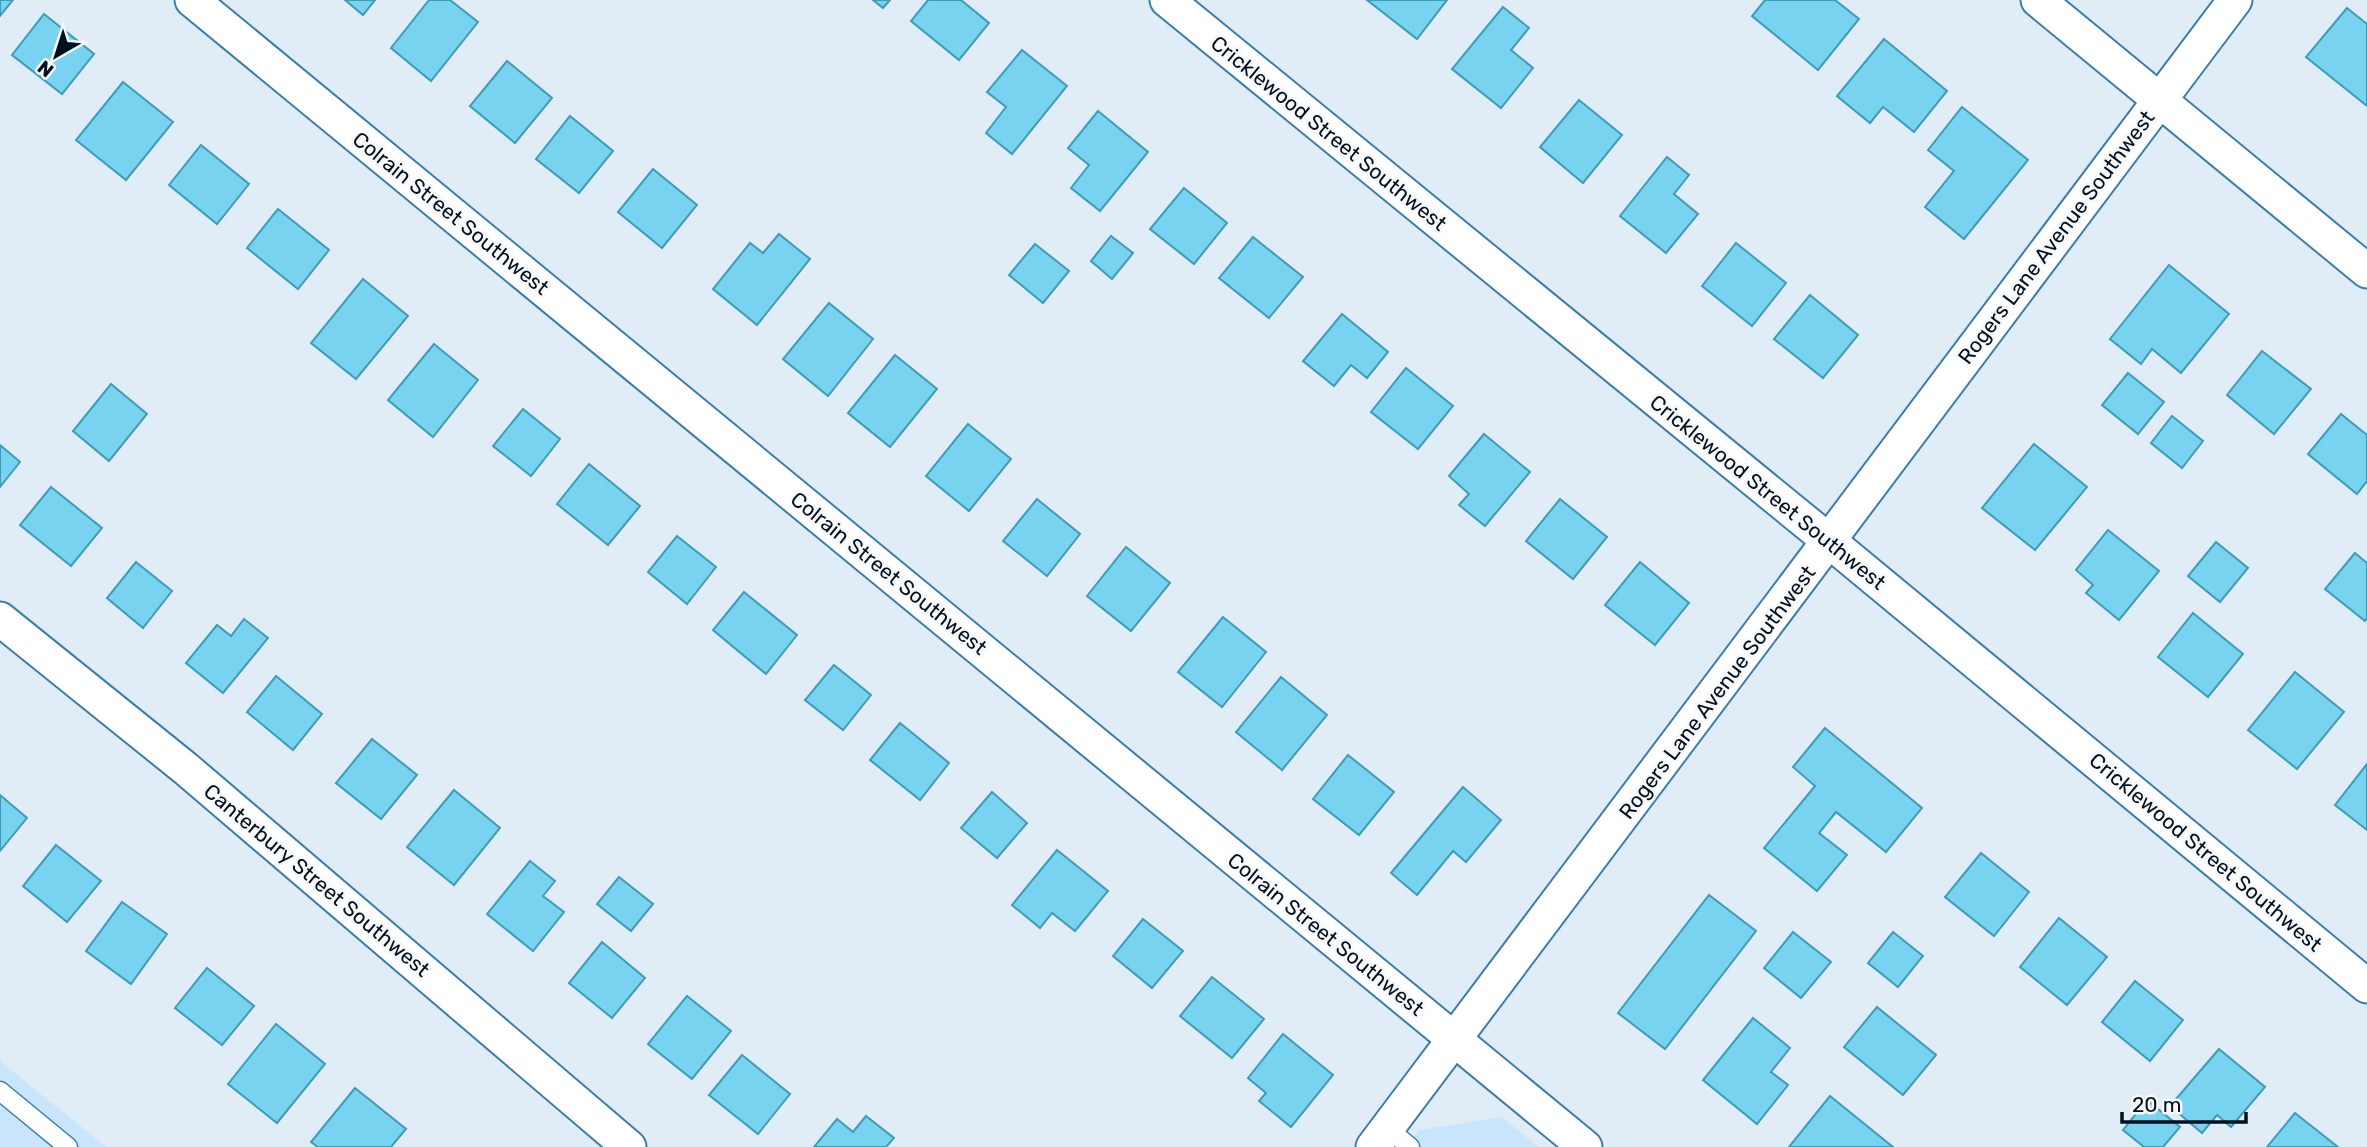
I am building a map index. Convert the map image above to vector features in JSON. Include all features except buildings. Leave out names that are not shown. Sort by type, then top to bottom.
[{"type":"street","name":"Colrain Street Southwest","points":[[192,0],[1585,1147]]},
{"type":"street","name":"Cricklewood Street Southwest","points":[[1167,0],[1829,541],[2367,986]]},
{"type":"street","points":[[2038,0],[2367,271]]},
{"type":"street","name":"Rogers Lane Avenue Southwest","points":[[1390,1141],[1455,1040],[2235,0]]},
{"type":"street","name":"Canterbury Street Southwest","points":[[0,619],[185,768],[629,1147]]},
{"type":"lane","points":[[0,1091],[68,1147]]},
{"type":"shaded area","points":[[0,1061],[106,1147],[0,1147]]},
{"type":"shaded area","points":[[1502,1117],[1538,1147],[1406,1147],[1419,1130]]}]
